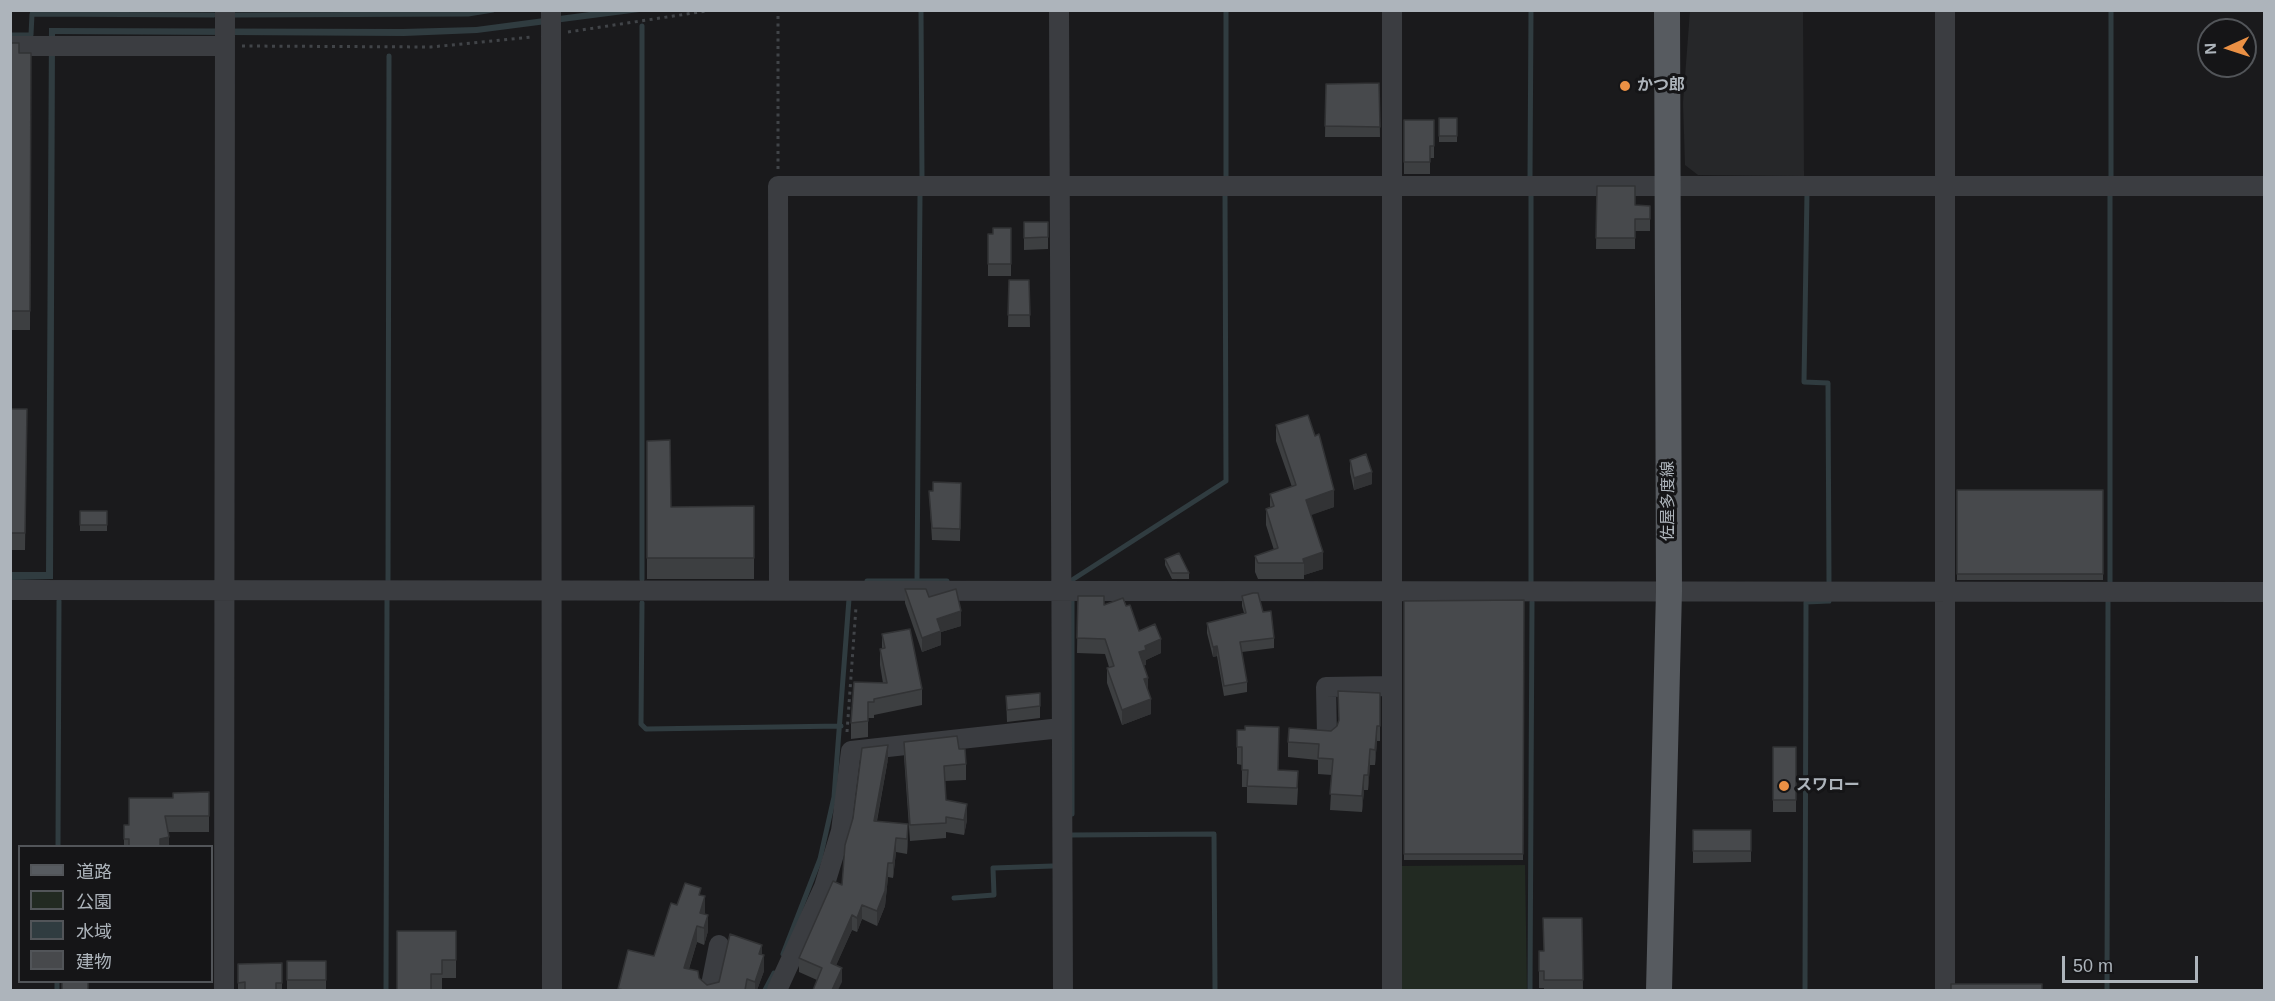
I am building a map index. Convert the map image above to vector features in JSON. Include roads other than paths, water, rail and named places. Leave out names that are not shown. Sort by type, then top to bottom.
[{"type":"main road","name":"佐屋多度線","points":[[1659,990],[1669,591],[1667,10]]},
{"type":"street","points":[[1059,10],[1063,990]]},
{"type":"street","points":[[1392,10],[1392,990]]},
{"type":"street","points":[[1945,10],[1945,990]]},
{"type":"street","points":[[551,22],[549,591],[552,990]]},
{"type":"street","points":[[10,46],[52,46],[225,31],[224,990]]},
{"type":"street","points":[[779,590],[778,186],[2265,186]]},
{"type":"street","points":[[10,590],[1945,593],[2265,591]]},
{"type":"street","points":[[1328,735],[1326,687],[1391,686]]},
{"type":"street","points":[[777,990],[824,887],[841,831],[851,751],[1061,728]]},
{"type":"street","points":[[711,990],[719,945]]},
{"type":"water","points":[[597,11],[647,11],[477,33],[404,36],[55,34],[53,579],[11,580],[10,572],[46,572],[49,28],[402,29],[476,27]]},
{"type":"waterway","points":[[235,15],[468,14],[493,10]]},
{"type":"waterway","points":[[921,10],[922,179]]},
{"type":"waterway","points":[[1226,10],[1226,178]]},
{"type":"waterway","points":[[1530,178],[1531,10]]},
{"type":"waterway","points":[[2111,10],[2111,176]]},
{"type":"waterway","points":[[10,35],[31,35],[32,14],[214,15]]},
{"type":"waterway","points":[[642,26],[642,579]]},
{"type":"waterway","points":[[388,581],[389,56]]},
{"type":"waterway","points":[[1807,192],[1804,382],[1828,383],[1829,583]]},
{"type":"waterway","points":[[1072,580],[1226,481],[1225,193]]},
{"type":"waterway","points":[[1531,193],[1531,582]]},
{"type":"waterway","points":[[2110,194],[2110,584]]},
{"type":"waterway","points":[[917,581],[920,195]]},
{"type":"waterway","points":[[867,581],[947,581]]},
{"type":"waterway","points":[[386,990],[387,599]]},
{"type":"waterway","points":[[783,954],[820,859],[834,797],[849,599]]},
{"type":"waterway","points":[[1072,599],[1072,814]]},
{"type":"waterway","points":[[2107,990],[2108,600]]},
{"type":"waterway","points":[[58,845],[59,601]]},
{"type":"waterway","points":[[1805,990],[1806,602],[1829,601]]},
{"type":"waterway","points":[[1530,990],[1532,602]]},
{"type":"waterway","points":[[642,603],[641,724],[646,729],[841,726]]},
{"type":"waterway","points":[[1072,835],[1214,834],[1215,990]]},
{"type":"waterway","points":[[954,898],[994,895],[993,868],[1053,866]]},
{"type":"waterway","points":[[765,990],[774,973]]},
{"type":"waterway","points":[[57,983],[57,990]]},
{"type":"place","name":"かつ郎","points":[[1625,86]]},
{"type":"place","name":"スワロー","points":[[1784,786]]}]
